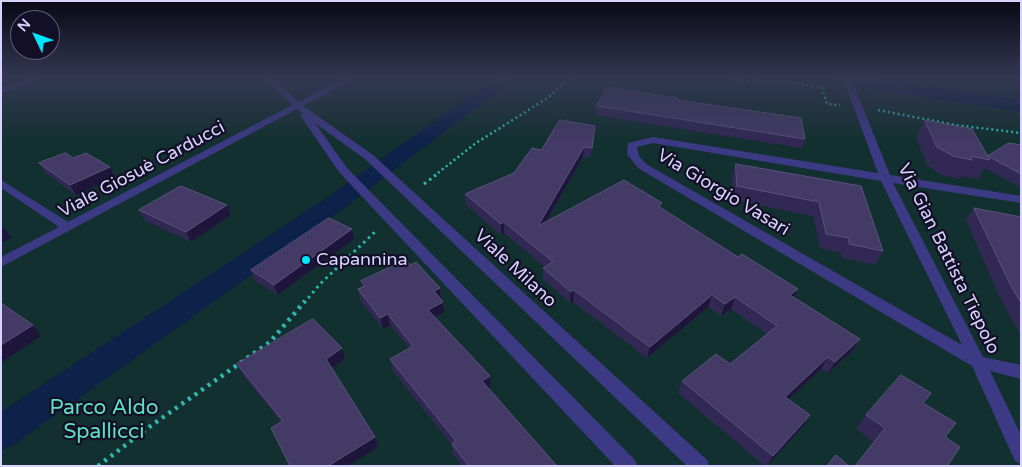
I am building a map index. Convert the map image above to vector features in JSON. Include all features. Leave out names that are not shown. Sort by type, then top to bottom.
[{"type":"street","name":"Viale Milano","points":[[291,100],[369,157],[700,466]]},
{"type":"street","name":"Viale Giosuè Carducci","points":[[1,263],[312,100]]},
{"type":"street","name":"Via Gian Battista Tiepolo","points":[[855,100],[885,177],[978,362],[1021,455]]},
{"type":"street","name":"Viale Milano","points":[[299,107],[343,170],[628,466]]},
{"type":"street","name":"Via Giorgio Vasari","points":[[885,177],[653,140],[632,145],[630,151],[642,166],[978,362]]},
{"type":"street","points":[[885,177],[1021,200]]},
{"type":"street","points":[[1,183],[68,228]]},
{"type":"street","points":[[978,362],[1021,372]]},
{"type":"path","points":[[410,197],[437,172],[476,143],[545,100]]},
{"type":"path","points":[[826,100],[827,104],[855,100],[956,125],[1021,133]]},
{"type":"path","points":[[98,466],[152,425],[270,342],[320,284],[389,218]]},
{"type":"green space","name":"Parco Aldo Spallicci","points":[[1,100],[1021,100],[1021,466],[1,466]]},
{"type":"building","points":[[600,100],[677,100],[801,118],[805,139],[597,106]]},
{"type":"building","points":[[560,120],[595,126],[592,148],[584,147],[538,226],[624,180],[662,203],[658,206],[738,257],[742,254],[798,289],[790,295],[860,339],[835,362],[828,357],[785,397],[810,415],[773,456],[682,381],[716,354],[730,364],[777,326],[735,297],[725,304],[712,295],[650,347],[574,290],[571,292],[543,268],[553,262],[504,222],[501,224],[465,194],[514,173],[532,148],[541,150]]},
{"type":"building","points":[[925,120],[972,129],[990,160],[971,156],[972,160],[953,156],[937,147]]},
{"type":"building","points":[[1009,143],[1021,145],[1021,174],[988,156]]},
{"type":"building","points":[[66,153],[73,158],[86,153],[110,167],[70,185],[39,163]]},
{"type":"building","points":[[736,164],[861,186],[883,251],[849,244],[849,238],[826,234],[819,202],[737,186]]},
{"type":"building","points":[[181,186],[227,205],[186,232],[139,210]]},
{"type":"building","points":[[974,208],[1021,217],[1021,303],[1010,284]]},
{"type":"building","points":[[329,218],[352,229],[274,285],[251,270]]},
{"type":"building","points":[[406,260],[411,265],[416,262],[440,288],[434,291],[443,302],[428,310],[490,376],[482,381],[557,466],[469,466],[452,444],[456,441],[390,359],[413,346],[388,314],[380,318],[358,289],[365,286],[361,281]]},
{"type":"building","points":[[1,303],[33,325],[1,345]]},
{"type":"building","points":[[313,319],[342,348],[326,359],[375,437],[328,466],[290,466],[271,428],[283,421],[237,364]]},
{"type":"building","points":[[901,375],[931,393],[923,403],[956,423],[945,437],[960,447],[949,466],[855,466],[885,428],[866,415]]},
{"type":"building","points":[[836,455],[849,466],[827,466]]},
{"type":"waterway","points":[[1,433],[334,204],[477,100]]},
{"type":"waterway","points":[[980,100],[1021,106]]},
{"type":"place","name":"Capannina","points":[[306,260]]}]
